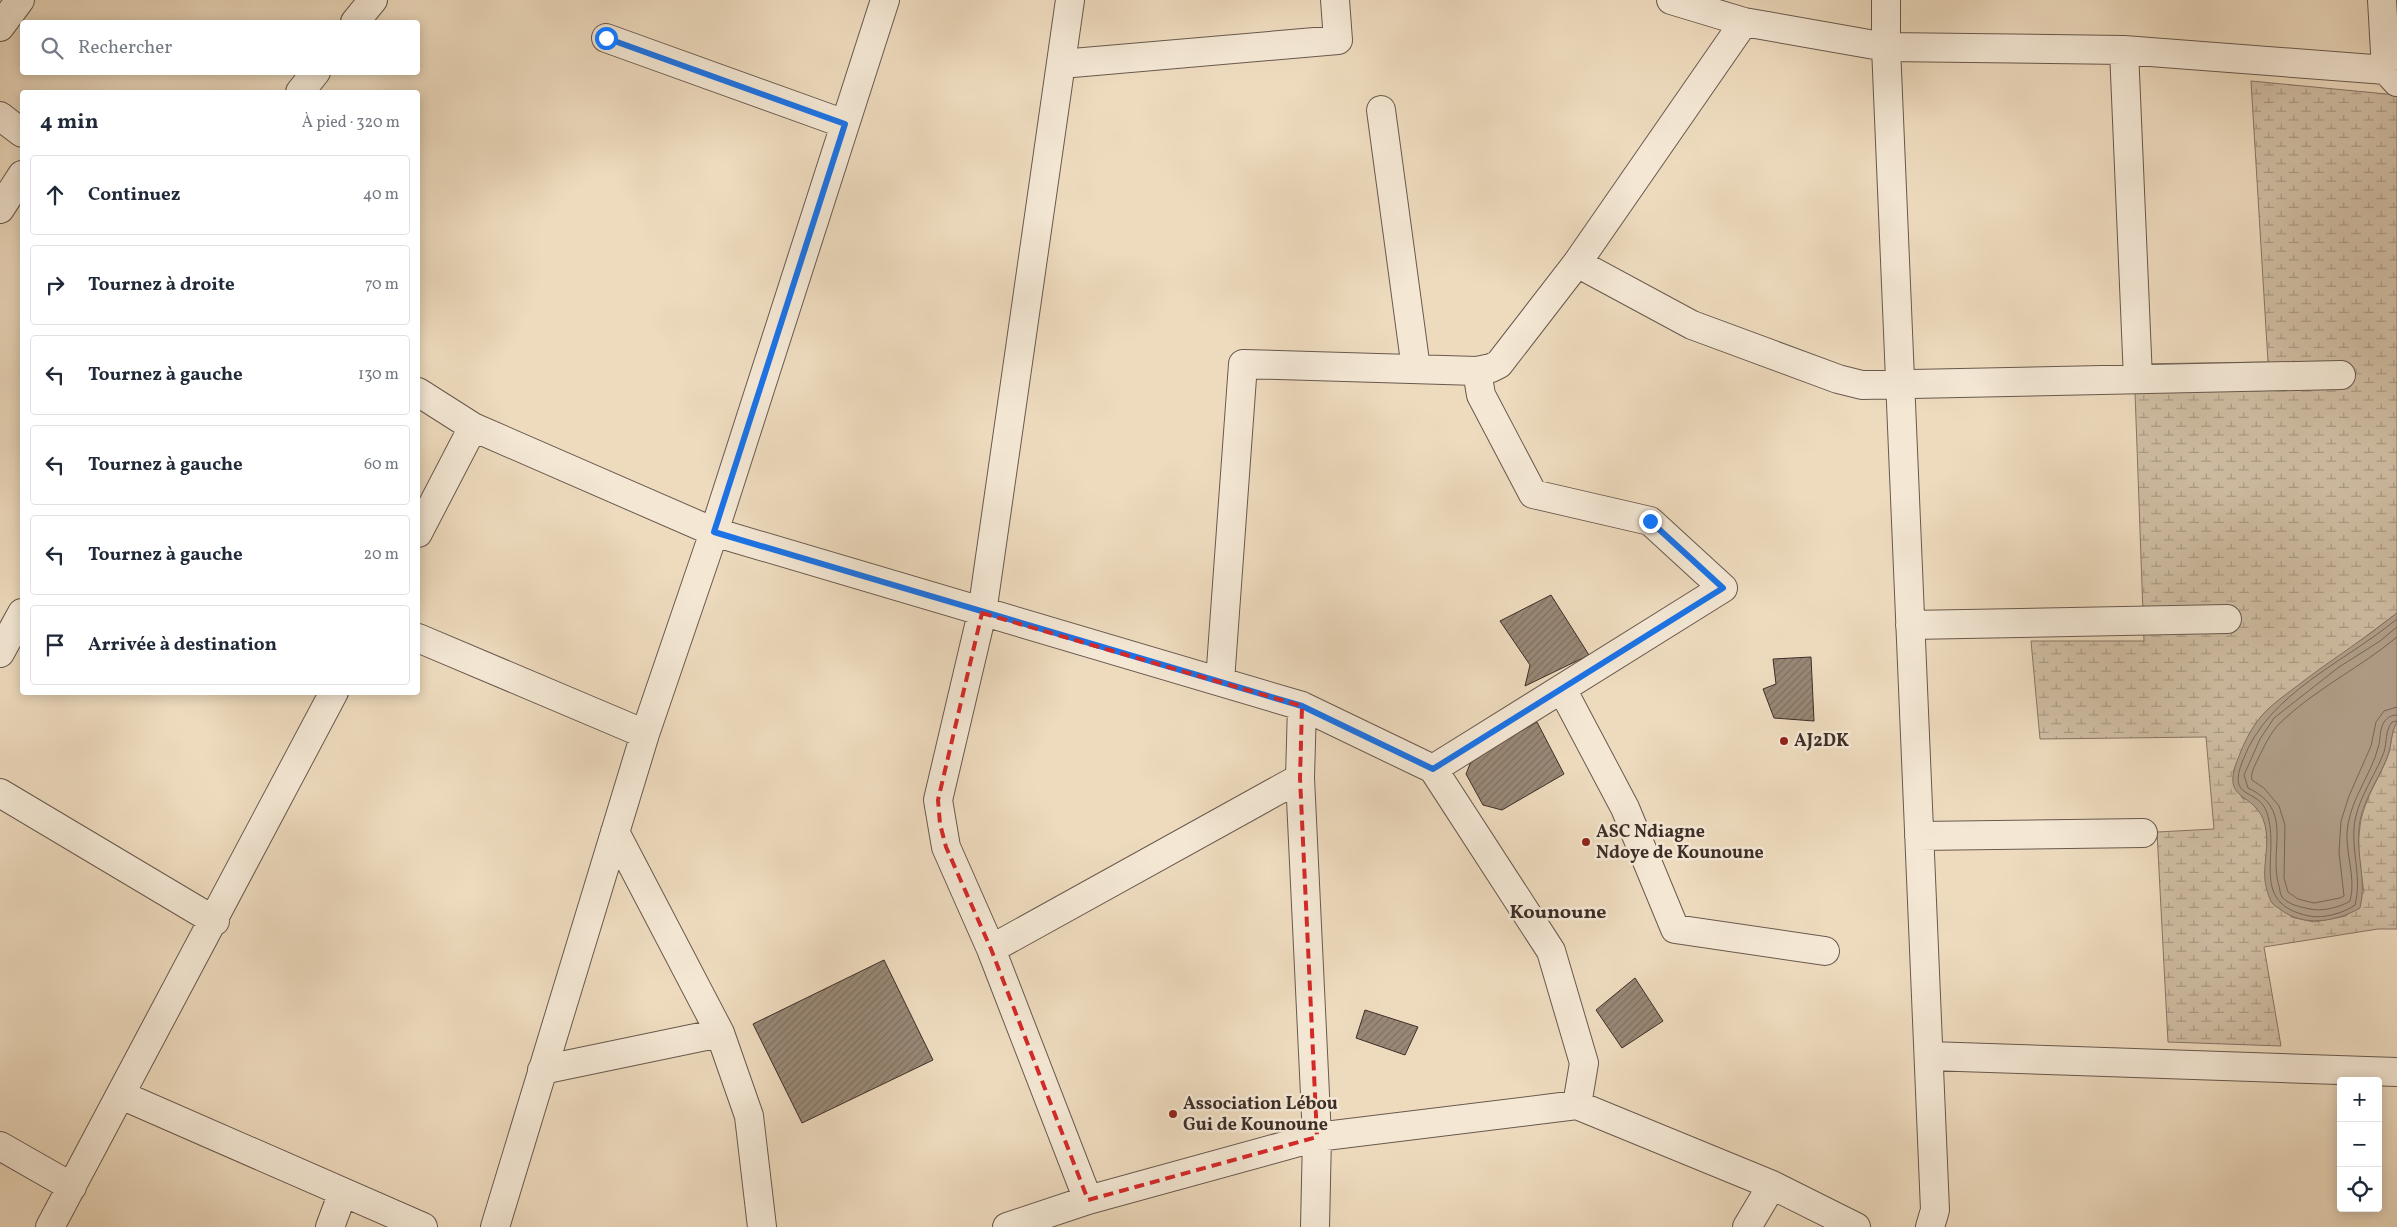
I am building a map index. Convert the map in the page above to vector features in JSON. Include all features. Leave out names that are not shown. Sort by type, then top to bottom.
[{"type":"street","points":[[0,27],[20,0]]},
{"type":"street","points":[[357,20],[373,0]]},
{"type":"street","points":[[495,1227],[644,734],[714,532],[885,0]]},
{"type":"street","points":[[1070,0],[982,613],[938,800],[946,848],[991,949],[1088,1200]]},
{"type":"street","points":[[1061,64],[1338,40],[1335,0]]},
{"type":"street","points":[[1671,0],[1744,22],[1886,47],[2124,50],[2391,76],[2382,0]]},
{"type":"street","points":[[1886,0],[1886,47],[1935,1210],[1930,1227]]},
{"type":"street","points":[[1220,681],[1243,364],[1477,372],[1491,368],[1504,359],[1577,263],[1744,22]]},
{"type":"street","points":[[606,38],[845,124]]},
{"type":"street","points":[[2124,50],[2138,378]]},
{"type":"street","points":[[302,90],[314,75]]},
{"type":"street","points":[[1381,110],[1416,369]]},
{"type":"street","points":[[0,116],[20,131]]},
{"type":"street","points":[[0,209],[20,178]]},
{"type":"street","points":[[1577,263],[1701,328],[1838,379],[1862,385],[2341,375]]},
{"type":"street","points":[[1433,769],[1723,588],[1650,521],[1533,494],[1481,395],[1477,372]]},
{"type":"street","points":[[420,393],[473,427],[714,532],[982,613],[1302,706],[1433,769],[1551,951],[1584,1063],[1577,1104]]},
{"type":"street","points":[[420,529],[473,427]]},
{"type":"street","points":[[0,653],[20,617]]},
{"type":"street","points":[[1910,625],[2227,619]]},
{"type":"street","points":[[420,639],[644,734]]},
{"type":"street","points":[[1562,688],[1625,808],[1675,929],[1825,951]]},
{"type":"street","points":[[50,1227],[122,1095],[332,695]]},
{"type":"street","points":[[1302,706],[1300,778],[1317,1137],[1315,1227]]},
{"type":"street","points":[[991,949],[1300,778]]},
{"type":"street","points":[[0,793],[214,921]]},
{"type":"street","points":[[615,832],[720,1033],[749,1116],[762,1227]]},
{"type":"street","points":[[1919,836],[2143,833]]},
{"type":"street","points":[[542,1070],[720,1033]]},
{"type":"street","points":[[1929,1056],[2397,1072]]},
{"type":"street","points":[[122,1095],[423,1227]]},
{"type":"street","points":[[1007,1227],[1088,1200],[1317,1137],[1577,1104],[1772,1185],[1856,1227]]},
{"type":"street","points":[[0,1146],[72,1188]]},
{"type":"street","points":[[1747,1227],[1772,1185]]},
{"type":"street","points":[[330,1227],[343,1192]]},
{"type":"highlighted area","points":[[982,613],[1302,706],[1300,778],[1317,1137],[1088,1200],[991,949],[946,847],[940,824],[938,800]]},
{"type":"green space","points":[[2251,81],[2397,95],[2397,613],[2266,711],[2250,733],[2233,772],[2242,798],[2251,801],[2261,812],[2266,826],[2267,844],[2291,917],[2314,922],[2346,916],[2364,892],[2359,858],[2360,824],[2367,801],[2387,758],[2397,722],[2397,929],[2378,929],[2264,947],[2281,1046],[2168,1042],[2157,832],[2214,829],[2206,737],[2040,739],[2031,641],[2144,641],[2134,364],[2268,362]]},
{"type":"water","points":[[2397,613],[2397,722],[2389,752],[2363,808],[2359,828],[2358,838],[2362,878],[2360,908],[2341,917],[2331,919],[2310,921],[2300,919],[2281,910],[2270,899],[2265,881],[2267,839],[2265,825],[2260,814],[2236,790],[2233,782],[2239,756],[2247,738],[2266,711],[2306,679]]},
{"type":"building","points":[[1551,595],[1589,655],[1525,686],[1530,665],[1500,621]]},
{"type":"building","points":[[1811,657],[1814,721],[1774,718],[1763,689],[1776,684],[1773,659]]},
{"type":"building","points":[[1537,722],[1564,774],[1502,810],[1483,805],[1466,774],[1472,759]]},
{"type":"building","points":[[884,960],[933,1060],[802,1123],[753,1024]]},
{"type":"building","points":[[1635,978],[1663,1021],[1622,1048],[1596,1010]]},
{"type":"building","points":[[1365,1010],[1418,1027],[1405,1055],[1356,1038]]},
{"type":"place","name":"AJ2DK","points":[[1784,741]]},
{"type":"place","name":"ASC Ndiagne Ndoye de Kounoune","points":[[1586,842]]},
{"type":"place","name":"Association Lébou Gui de Kounoune","points":[[1173,1114]]},
{"type":"district","name":"Kounoune","points":[[1558,913]]},
{"type":"route","points":[[606,38],[845,124],[714,532],[982,613],[1302,706],[1433,769],[1723,588],[1650,521]]}]
